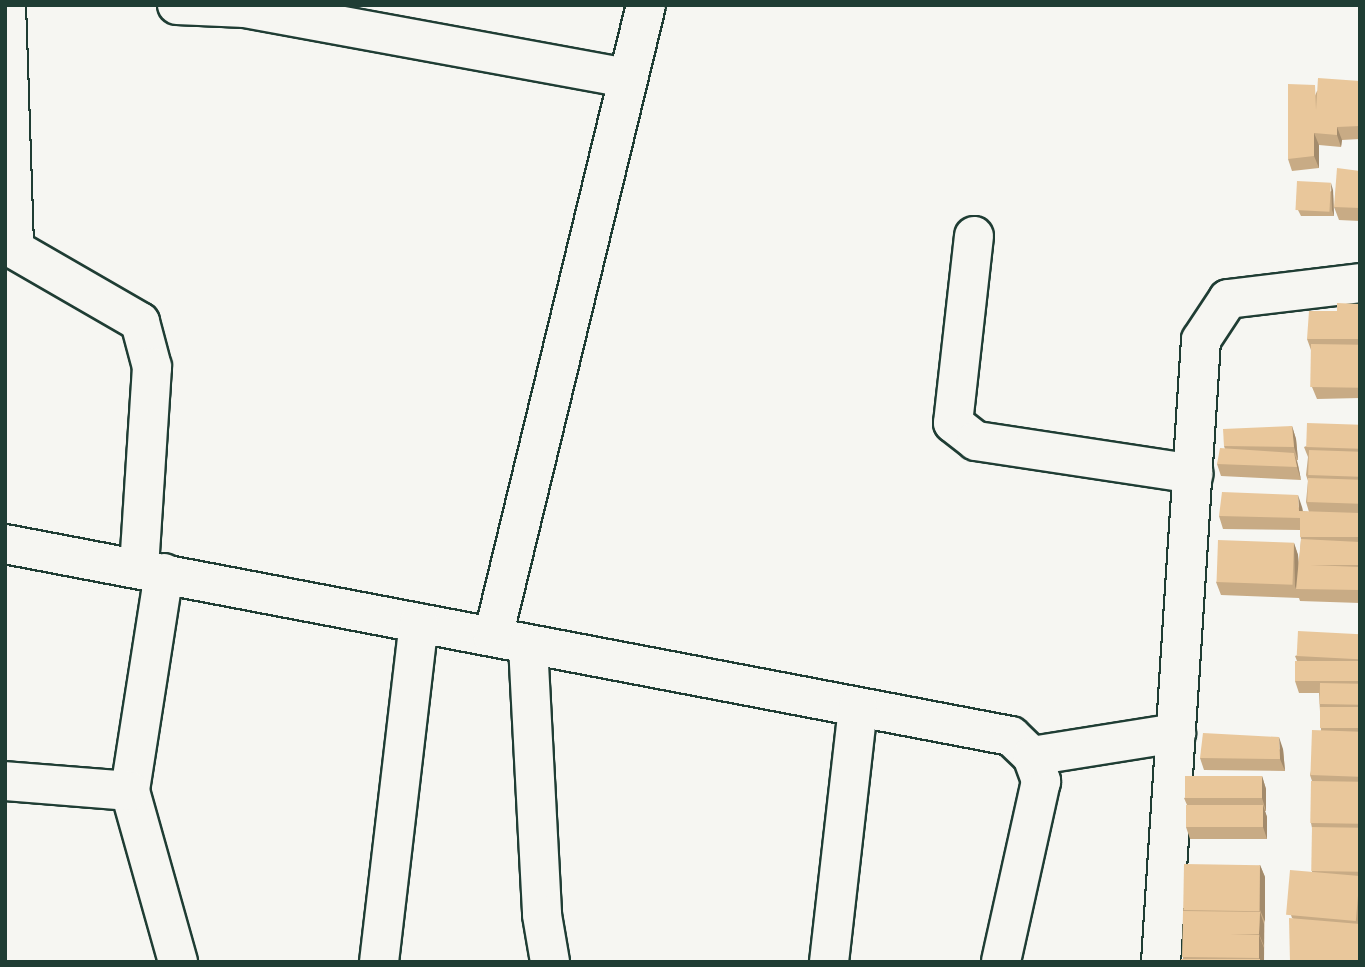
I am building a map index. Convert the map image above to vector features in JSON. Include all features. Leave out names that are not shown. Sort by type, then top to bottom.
[{"type":"street","points":[[6,5],[9,244],[92,298],[140,322],[152,366],[152,570],[130,791],[178,962]]},
{"type":"street","points":[[177,5],[358,17],[627,78]]},
{"type":"street","points":[[550,962],[542,915],[510,641],[627,78],[646,5]]},
{"type":"street","points":[[974,236],[953,423],[976,441],[1194,474]]},
{"type":"street","points":[[1161,962],[1201,340],[1228,299],[1360,283]]},
{"type":"street","points":[[5,544],[1011,736],[1032,756],[1041,781],[1001,962]]},
{"type":"street","points":[[379,962],[419,623]]},
{"type":"street","points":[[829,962],[858,708]]},
{"type":"street","points":[[1032,756],[1176,733]]},
{"type":"street","points":[[5,781],[12,778],[130,791]]},
{"type":"building","points":[[1318,78],[1360,81],[1360,126],[1337,127],[1337,135],[1314,133],[1314,156],[1288,159],[1288,84],[1315,85],[1316,110]]},
{"type":"building","points":[[1337,168],[1360,171],[1360,208],[1334,207]]},
{"type":"building","points":[[1297,181],[1331,183],[1329,212],[1295,210]]},
{"type":"building","points":[[1337,303],[1360,304],[1360,339],[1307,339],[1309,311],[1337,311]]},
{"type":"building","points":[[1311,344],[1360,345],[1359,388],[1310,387]]},
{"type":"building","points":[[1307,423],[1360,425],[1359,449],[1306,447]]},
{"type":"building","points":[[1292,426],[1294,447],[1224,446],[1223,429]]},
{"type":"building","points":[[1220,448],[1294,453],[1297,467],[1217,464]]},
{"type":"building","points":[[1309,450],[1360,452],[1359,477],[1308,475]]},
{"type":"building","points":[[1308,478],[1360,480],[1359,504],[1307,502]]},
{"type":"building","points":[[1222,492],[1298,495],[1299,511],[1360,513],[1360,537],[1300,537],[1300,518],[1219,516]]},
{"type":"building","points":[[1301,539],[1360,542],[1360,565],[1310,565],[1360,567],[1360,590],[1296,589]]},
{"type":"building","points":[[1218,540],[1294,543],[1292,585],[1217,582]]},
{"type":"building","points":[[1298,631],[1360,634],[1359,659],[1297,656]]},
{"type":"building","points":[[1295,661],[1360,661],[1360,681],[1295,681]]},
{"type":"building","points":[[1320,683],[1360,684],[1360,705],[1320,704]]},
{"type":"building","points":[[1320,707],[1360,707],[1360,728],[1320,728]]},
{"type":"building","points":[[1312,730],[1360,732],[1358,777],[1310,775]]},
{"type":"building","points":[[1203,733],[1279,737],[1280,759],[1200,758]]},
{"type":"building","points":[[1185,776],[1262,776],[1262,798],[1185,798]]},
{"type":"building","points":[[1311,781],[1360,782],[1359,824],[1310,823]]},
{"type":"building","points":[[1186,805],[1263,805],[1263,827],[1186,827]]},
{"type":"building","points":[[1312,827],[1360,828],[1359,872],[1311,871]]},
{"type":"building","points":[[1184,864],[1260,865],[1259,911],[1183,910]]},
{"type":"building","points":[[1290,870],[1360,876],[1356,921],[1286,915]]},
{"type":"building","points":[[1183,911],[1260,912],[1259,934],[1230,935],[1259,935],[1259,958],[1182,957]]},
{"type":"building","points":[[1289,918],[1360,924],[1360,962],[1290,962]]},
{"type":"building","points":[[1181,959],[1260,959],[1260,962],[1181,962]]}]
